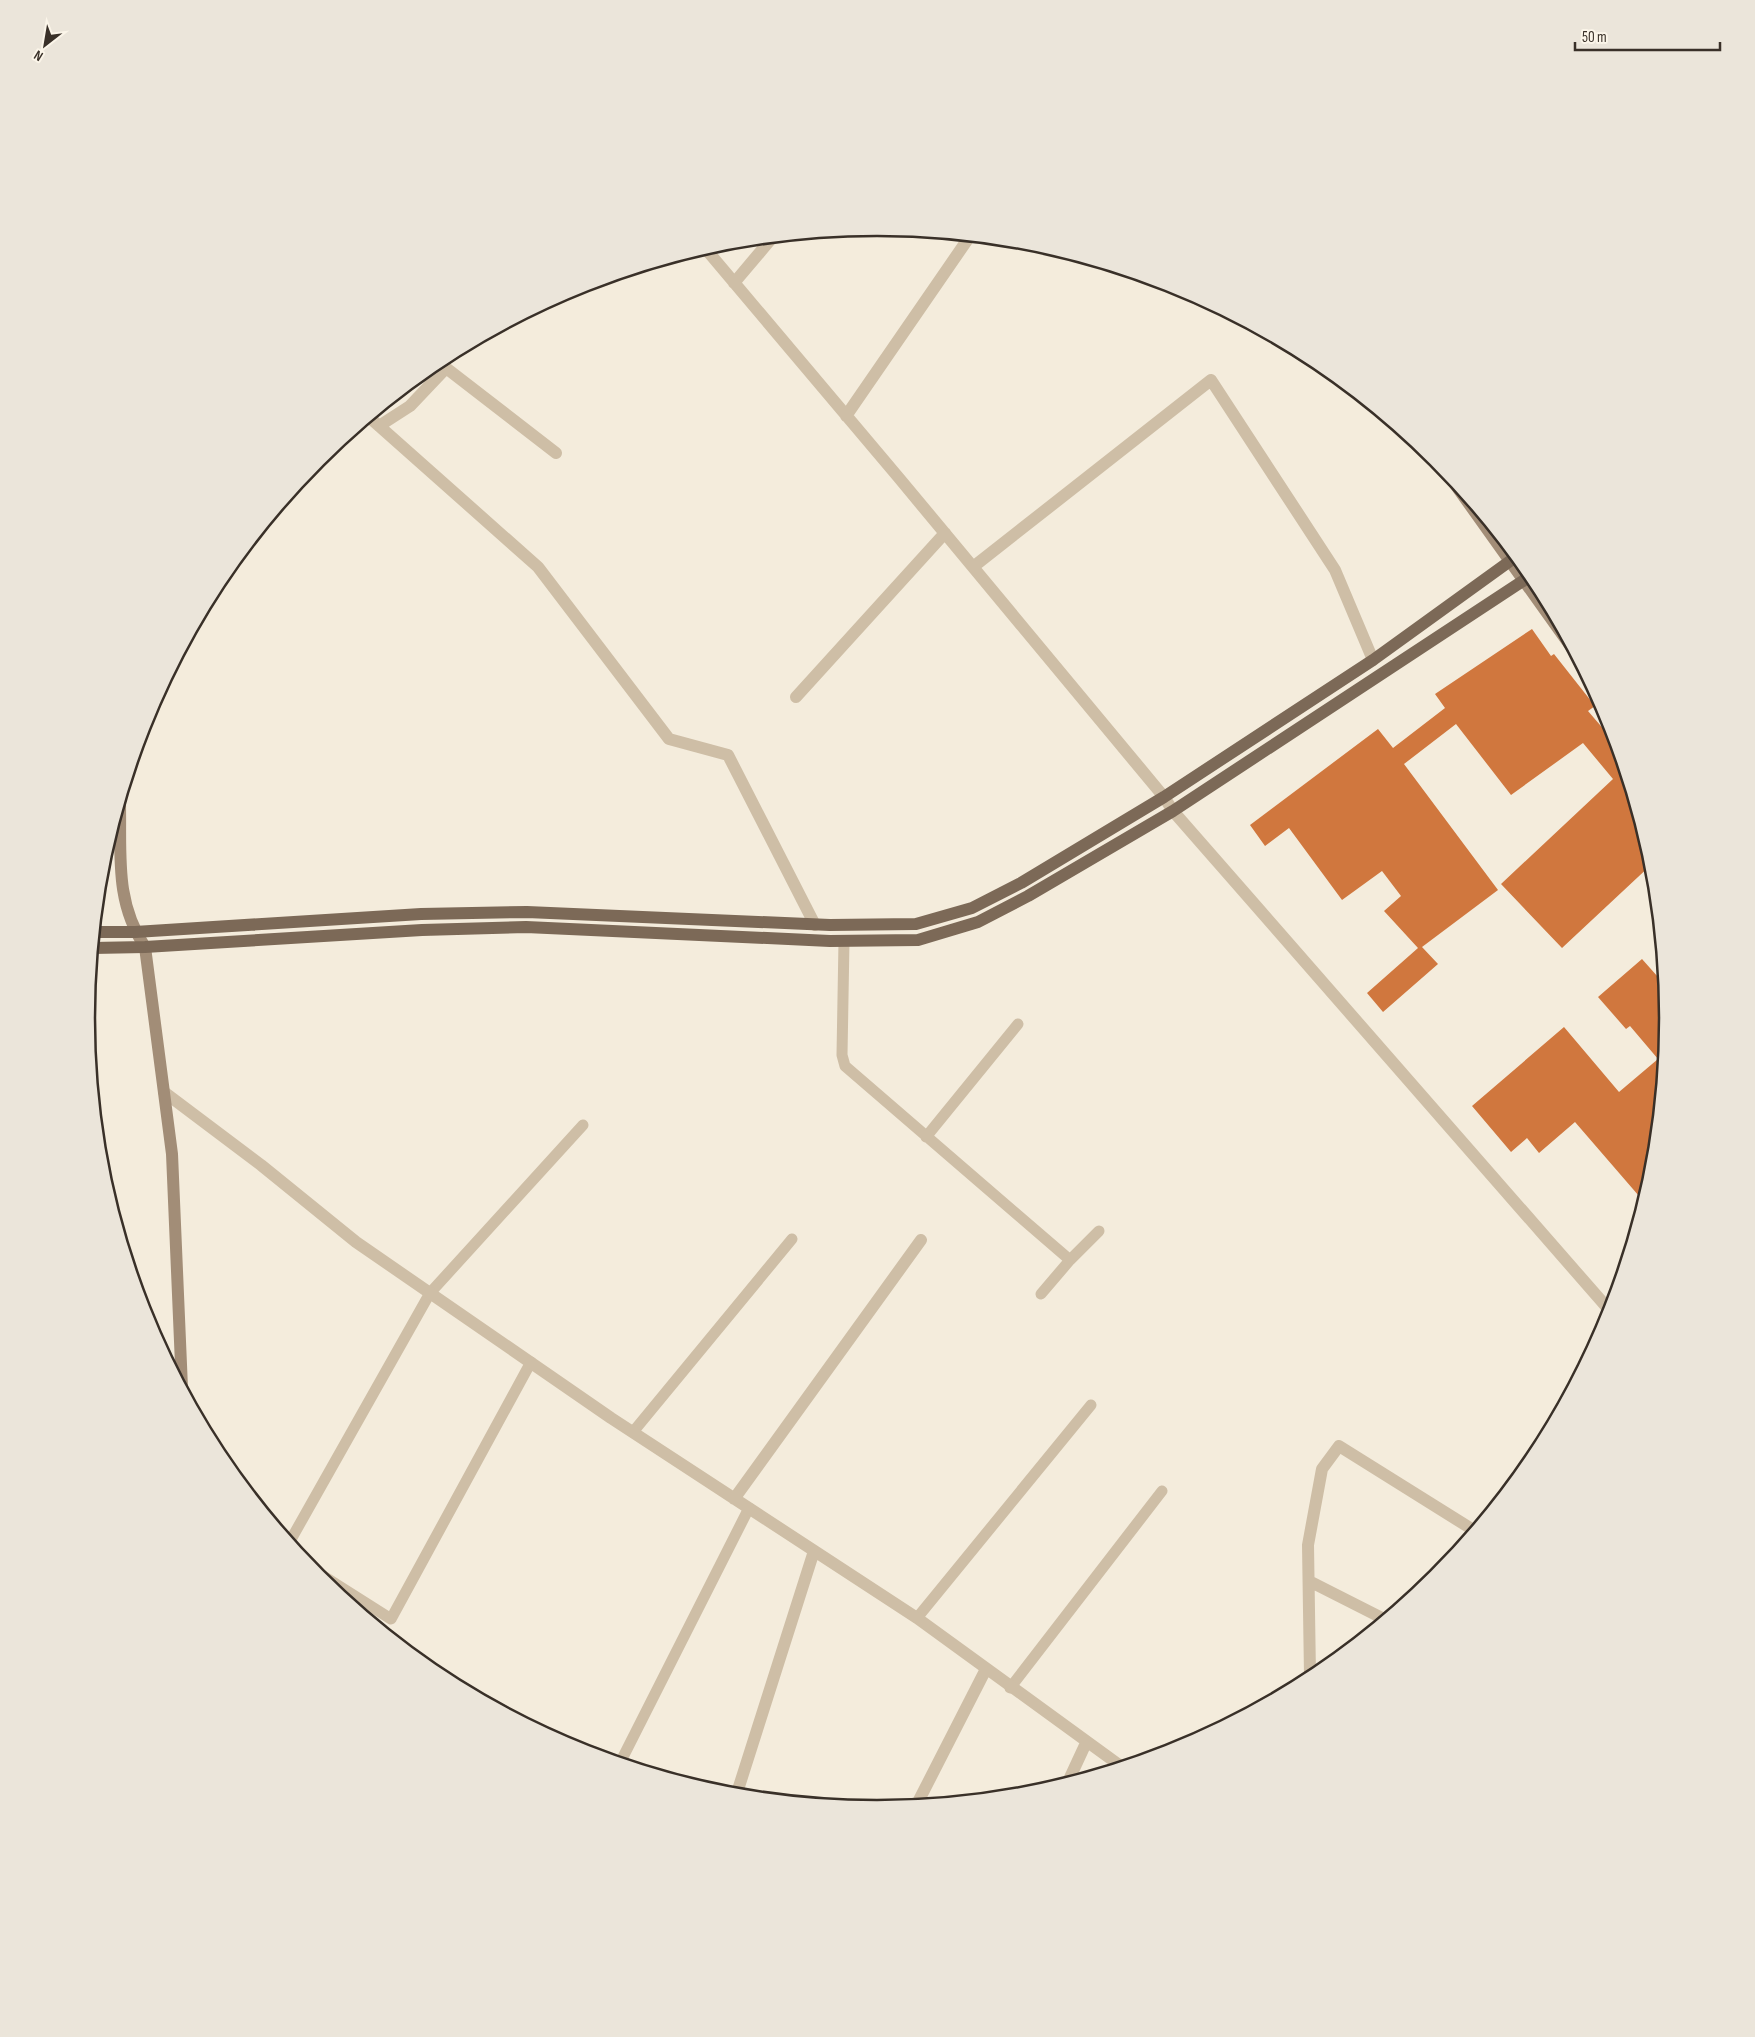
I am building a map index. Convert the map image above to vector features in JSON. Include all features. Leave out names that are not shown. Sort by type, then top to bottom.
[{"type":"main road","points":[[100,932],[135,932],[421,914],[526,912],[815,925],[916,924],[972,908],[1021,882],[1164,798],[1373,660],[1511,560]]},
{"type":"main road","points":[[99,948],[145,947],[422,930],[526,927],[844,941],[918,940],[978,922],[1028,896],[1173,811],[1526,581]]},
{"type":"street","points":[[846,416],[966,242]]},
{"type":"street","points":[[734,283],[767,244]]},
{"type":"street","points":[[710,255],[945,533],[1173,811],[1605,1305]]},
{"type":"street","points":[[445,367],[556,453]]},
{"type":"street","points":[[378,426],[410,406],[435,373]]},
{"type":"street","points":[[973,567],[1211,380],[1335,570],[1373,660]]},
{"type":"street","points":[[373,421],[538,567],[669,739],[728,755],[815,925]]},
{"type":"street","points":[[796,697],[945,533]]},
{"type":"street","points":[[120,823],[121,890],[135,932],[145,947],[172,1154],[181,1375]]},
{"type":"street","points":[[164,1092],[261,1165],[356,1242],[633,1432],[916,1618],[1116,1763]]},
{"type":"street","points":[[734,1499],[921,1240]]},
{"type":"street","points":[[1310,1670],[1308,1545],[1322,1469],[1339,1446],[1470,1529]]},
{"type":"street","points":[[738,1788],[814,1551]]},
{"type":"street","points":[[1309,1581],[1381,1617]]},
{"type":"street","points":[[919,1799],[986,1669]]},
{"type":"street","points":[[1071,1776],[1086,1743]]},
{"type":"lane","points":[[844,941],[842,1055],[845,1066],[1070,1260]]},
{"type":"lane","points":[[926,1137],[1018,1024]]},
{"type":"lane","points":[[292,1537],[430,1293],[583,1125]]},
{"type":"lane","points":[[1041,1294],[1098,1231]]},
{"type":"lane","points":[[633,1432],[792,1239]]},
{"type":"lane","points":[[340,1586],[391,1619],[531,1362]]},
{"type":"lane","points":[[916,1618],[1091,1405]]},
{"type":"lane","points":[[1010,1688],[1162,1491]]},
{"type":"lane","points":[[623,1758],[749,1508]]},
{"type":"building","points":[[1532,629],[1551,656],[1554,654],[1593,704],[1594,706],[1588,711],[1604,730],[1618,767],[1633,816],[1646,870],[1562,948],[1501,884],[1613,779],[1583,743],[1511,795],[1456,724],[1404,764],[1498,890],[1422,947],[1438,964],[1383,1012],[1367,993],[1418,948],[1384,911],[1401,896],[1382,871],[1342,900],[1289,828],[1265,846],[1250,825],[1378,729],[1393,748],[1445,708],[1435,694]]},
{"type":"building","points":[[1642,959],[1658,977],[1660,1018],[1658,1070],[1653,1121],[1639,1196],[1575,1122],[1539,1153],[1527,1138],[1511,1152],[1472,1106],[1564,1027],[1619,1092],[1658,1059],[1630,1026],[1626,1029],[1598,997]]}]
